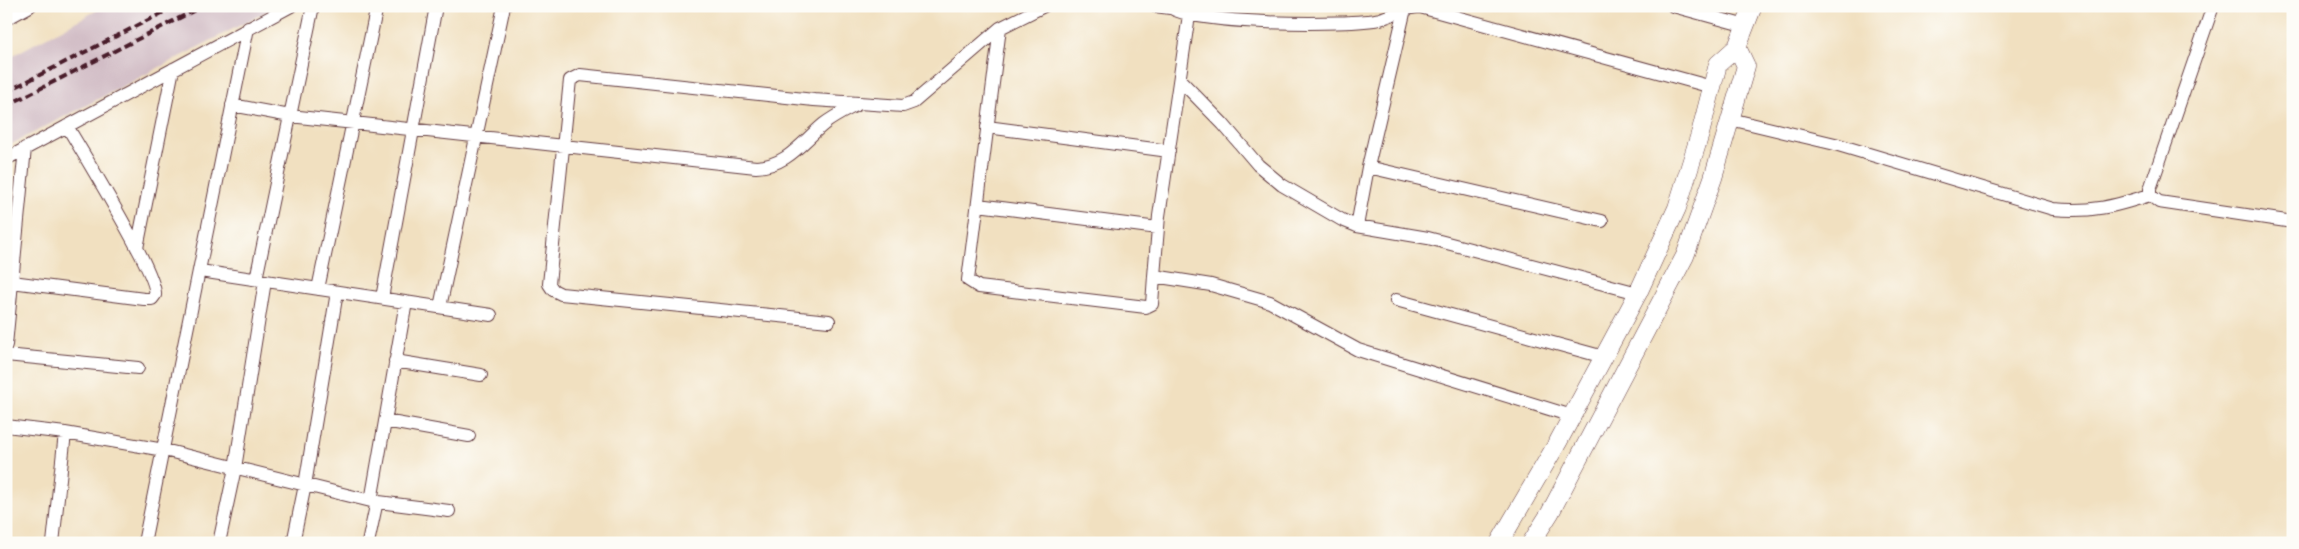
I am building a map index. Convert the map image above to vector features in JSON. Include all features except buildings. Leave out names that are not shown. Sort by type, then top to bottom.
[{"type":"main road","points":[[1500,543],[1572,416],[1638,293],[1677,208],[1718,64],[1736,47],[1753,6]]},
{"type":"main road","points":[[1531,543],[1550,513],[1685,256],[1713,178],[1746,66],[1736,47]]},
{"type":"street","points":[[6,18],[30,6]]},
{"type":"street","points":[[6,159],[291,6]]},
{"type":"street","points":[[219,543],[235,468],[261,280],[312,6]]},
{"type":"street","points":[[318,289],[377,6]]},
{"type":"street","points":[[382,298],[436,6]]},
{"type":"street","points":[[440,307],[504,6]]},
{"type":"street","points":[[829,322],[561,294],[553,290],[549,284],[561,146],[570,80],[580,74],[858,104],[903,106],[914,102],[1000,28],[1044,6]]},
{"type":"street","points":[[1156,6],[1170,7],[1189,15],[1299,24],[1340,24],[1380,19],[1405,9],[1420,7],[1712,86]]},
{"type":"street","points":[[1673,6],[1746,26]]},
{"type":"street","points":[[2150,195],[2150,189],[2212,6]]},
{"type":"street","points":[[1357,226],[1368,167],[1405,9]]},
{"type":"street","points":[[1000,28],[968,275],[972,284],[979,287],[1146,307],[1152,304],[1158,228],[1189,15]]},
{"type":"street","points":[[144,543],[248,28]]},
{"type":"street","points":[[137,248],[173,69]]},
{"type":"street","points":[[1180,80],[1223,124],[1258,165],[1282,185],[1308,202],[1357,226],[1428,238],[1638,293]]},
{"type":"street","points":[[232,105],[290,116],[767,167],[788,157],[824,123],[858,104]]},
{"type":"street","points":[[1730,119],[1835,144],[2053,209],[2078,212],[2103,209],[2150,195]]},
{"type":"street","points":[[12,282],[152,299],[157,290],[137,248],[68,126]]},
{"type":"street","points":[[987,127],[1169,151]]},
{"type":"street","points":[[6,345],[25,148]]},
{"type":"street","points":[[1368,167],[1602,220]]},
{"type":"street","points":[[2150,195],[2160,202],[2293,222]]},
{"type":"street","points":[[978,205],[1158,228]]},
{"type":"street","points":[[200,271],[491,314]]},
{"type":"street","points":[[1154,276],[1211,285],[1270,302],[1358,350],[1572,416]]},
{"type":"street","points":[[293,543],[305,485],[337,292]]},
{"type":"street","points":[[1396,300],[1604,357]]},
{"type":"street","points":[[368,543],[385,421],[406,302]]},
{"type":"street","points":[[6,355],[138,368]]},
{"type":"street","points":[[395,361],[481,375]]},
{"type":"street","points":[[385,421],[469,436]]},
{"type":"street","points":[[6,426],[65,433],[164,450],[374,501],[449,511]]},
{"type":"street","points":[[53,543],[65,433]]},
{"type":"shaded area","points":[[105,6],[277,6],[6,147],[6,59]]},
{"type":"railway","points":[[6,92],[176,6]]},
{"type":"railway","points":[[6,106],[203,6]]}]
